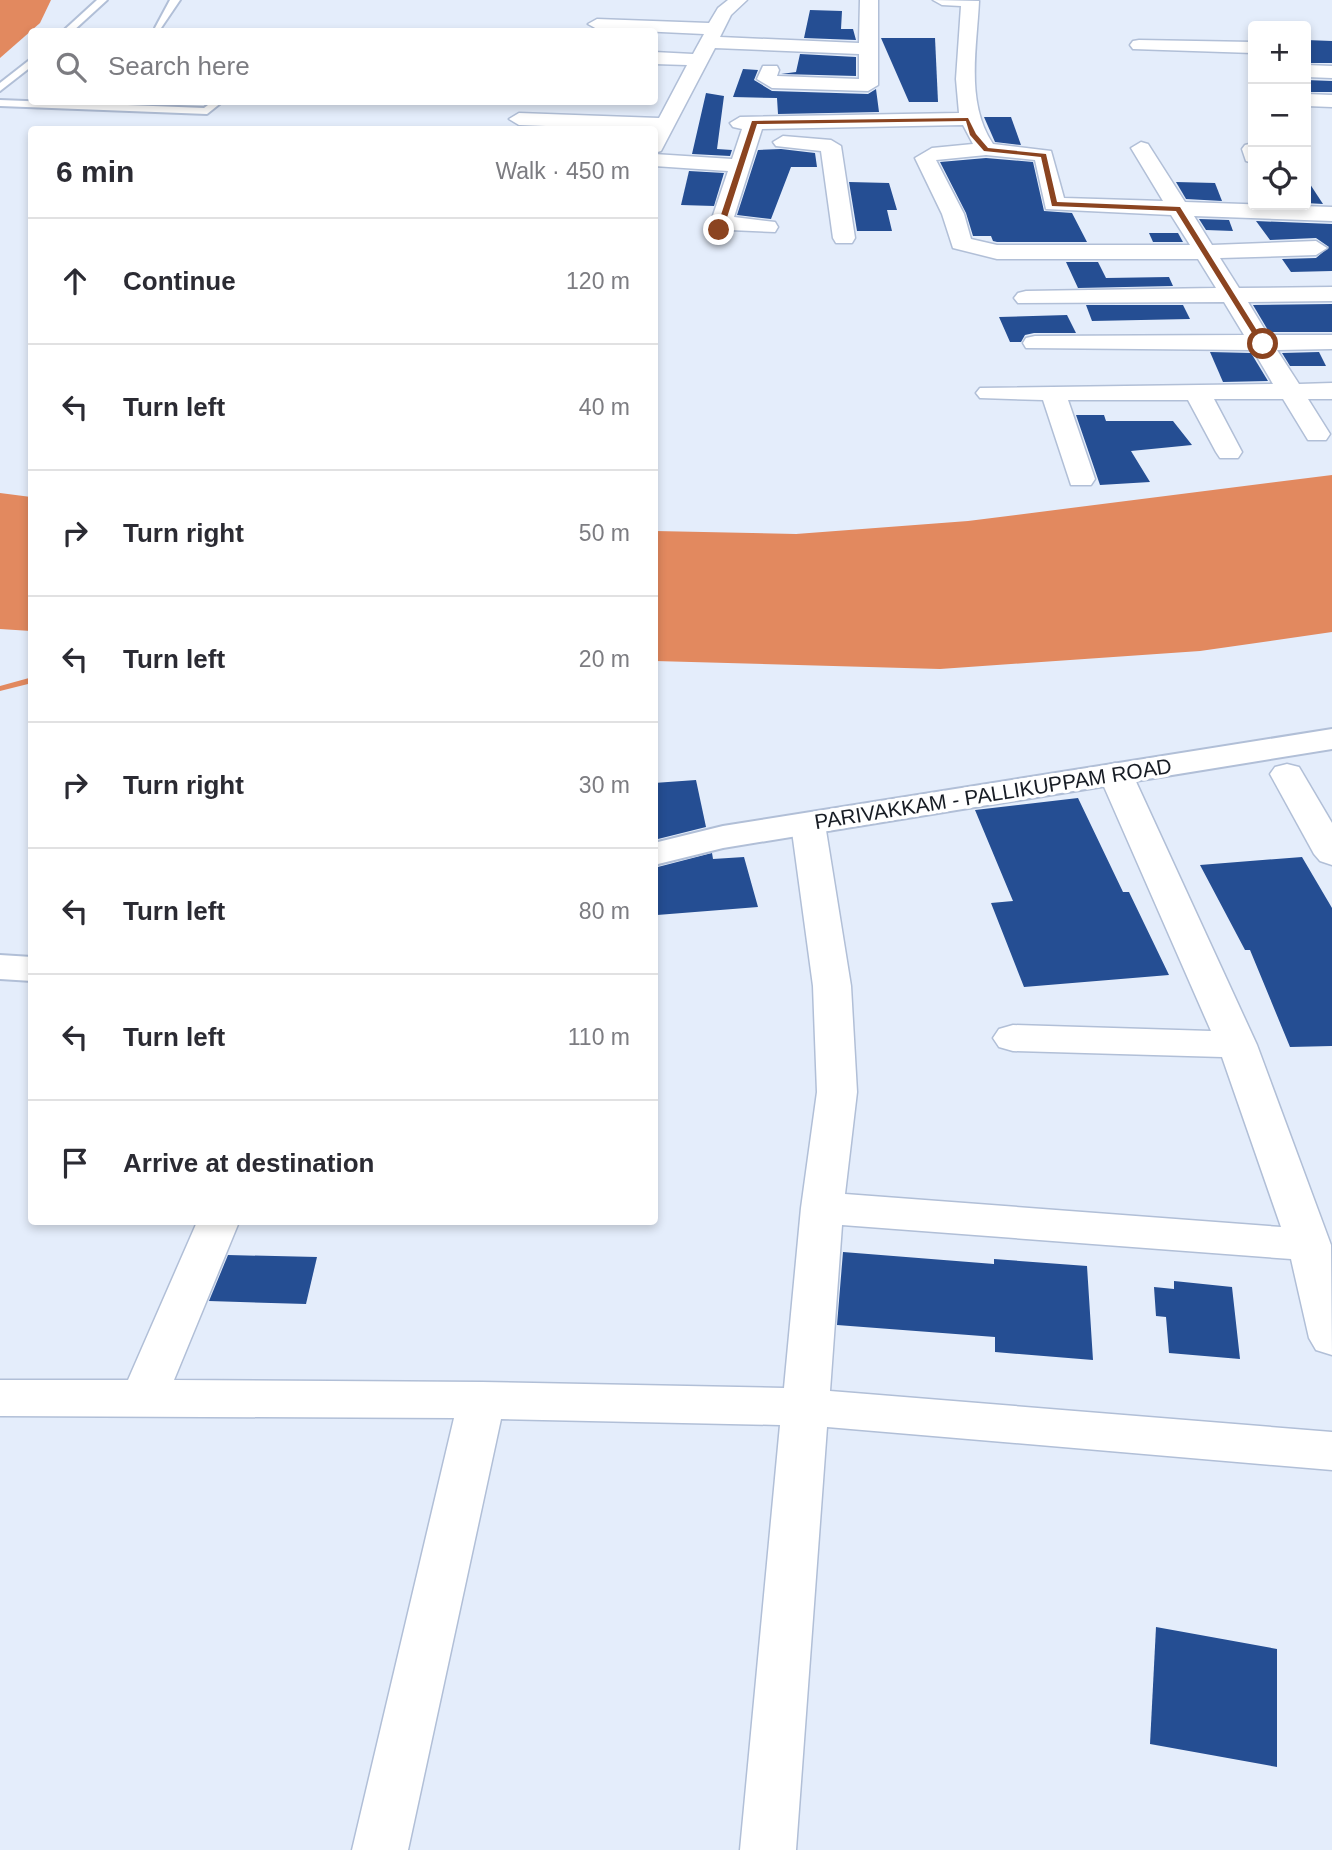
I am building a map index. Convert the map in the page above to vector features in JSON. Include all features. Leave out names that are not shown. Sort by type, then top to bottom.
[{"type":"street","points":[[658,139],[666,124],[673,91],[699,60],[724,12],[738,0]]},
{"type":"street","points":[[770,70],[766,79],[772,82],[868,90],[869,0]]},
{"type":"street","points":[[942,0],[970,1],[968,119],[973,135],[986,149]]},
{"type":"street","points":[[597,24],[635,28]]},
{"type":"street","points":[[658,30],[869,49]]},
{"type":"street","points":[[1136,37],[1196,55],[1248,49]]},
{"type":"street","points":[[658,58],[699,60]]},
{"type":"street","points":[[1311,71],[1332,72]]},
{"type":"street","points":[[1311,100],[1332,102]]},
{"type":"street","points":[[519,119],[666,124]]},
{"type":"street","points":[[748,129],[968,119]]},
{"type":"street","points":[[748,129],[720,227],[767,227]]},
{"type":"street","points":[[748,129],[831,146],[844,238]]},
{"type":"street","points":[[1142,148],[1317,433]]},
{"type":"street","points":[[1248,208],[1178,209],[1054,204],[1041,153],[986,149],[932,154],[925,158],[953,214],[961,243],[975,249],[997,252],[1208,252],[1316,248]]},
{"type":"street","points":[[658,160],[732,165]]},
{"type":"street","points":[[1077,205],[1103,252]]},
{"type":"street","points":[[1287,210],[1332,214]]},
{"type":"street","points":[[1026,298],[1332,294]]},
{"type":"street","points":[[1035,344],[1332,342]]},
{"type":"street","points":[[989,393],[1332,391]]},
{"type":"street","points":[[1197,392],[1229,452]]},
{"type":"street","points":[[1053,393],[1081,479]]},
{"type":"street","name":"PARIVAKKAM - PALLIKUPPAM ROAD","points":[[658,853],[723,837],[1332,739]]},
{"type":"street","points":[[1115,773],[1237,1045],[1309,1245],[1332,1338]]},
{"type":"street","points":[[1287,774],[1330,847]]},
{"type":"street","points":[[768,1850],[822,1208],[836,1092],[832,986],[808,824]]},
{"type":"street","points":[[0,967],[28,969]]},
{"type":"street","points":[[1013,1038],[1237,1045]]},
{"type":"street","points":[[822,1208],[1309,1245]]},
{"type":"street","points":[[144,1397],[217,1225]]},
{"type":"street","points":[[0,1398],[482,1400],[807,1407],[1332,1451]]},
{"type":"street","points":[[380,1850],[482,1400]]},
{"type":"lane","points":[[69,28],[102,0]]},
{"type":"lane","points":[[158,26],[176,0]]},
{"type":"lane","points":[[0,88],[28,64]]},
{"type":"lane","points":[[0,103],[28,104]]},
{"type":"lane","points":[[52,105],[207,111],[214,105]]},
{"type":"shaded area","points":[[0,0],[51,0],[40,23],[34,28],[28,28],[28,34],[0,58]]},
{"type":"shaded area","points":[[1332,475],[1332,632],[1200,651],[940,669],[658,661],[658,531],[796,534],[968,521]]},
{"type":"shaded area","points":[[0,493],[28,497],[28,631],[0,629]]},
{"type":"building","points":[[810,10],[842,11],[841,29],[853,29],[856,40],[804,38]]},
{"type":"building","points":[[881,38],[935,38],[938,102],[909,102]]},
{"type":"building","points":[[1311,40],[1332,41],[1332,63],[1311,63]]},
{"type":"building","points":[[800,54],[856,57],[856,76],[781,74],[796,72]]},
{"type":"building","points":[[743,69],[758,70],[754,80],[772,91],[868,94],[876,89],[879,112],[778,114],[777,98],[733,97]]},
{"type":"building","points":[[1311,80],[1332,81],[1332,92],[1311,92]]},
{"type":"building","points":[[706,93],[724,96],[717,149],[732,150],[730,156],[692,154]]},
{"type":"building","points":[[984,117],[1011,117],[1021,145],[995,142]]},
{"type":"building","points":[[781,149],[815,153],[817,167],[791,167],[771,219],[737,215],[758,150]]},
{"type":"building","points":[[986,158],[1033,162],[1044,211],[1072,213],[1087,242],[997,242],[993,241],[991,236],[973,236],[966,213],[940,162]]},
{"type":"building","points":[[689,171],[724,173],[714,206],[681,205]]},
{"type":"building","points":[[849,182],[889,183],[897,210],[887,210],[892,231],[857,231]]},
{"type":"building","points":[[1176,182],[1215,183],[1222,201],[1186,199]]},
{"type":"building","points":[[1311,186],[1323,204],[1311,203]]},
{"type":"building","points":[[1199,219],[1229,220],[1233,231],[1206,230]]},
{"type":"building","points":[[1256,221],[1332,224],[1332,271],[1291,272],[1282,259],[1316,258],[1329,247],[1316,238],[1270,240]]},
{"type":"building","points":[[1149,233],[1178,233],[1183,242],[1153,242]]},
{"type":"building","points":[[1066,262],[1098,262],[1106,278],[1169,277],[1173,286],[1078,288]]},
{"type":"building","points":[[1332,304],[1332,332],[1269,332],[1253,305]]},
{"type":"building","points":[[1086,305],[1183,305],[1190,319],[1092,321]]},
{"type":"building","points":[[1067,315],[1076,333],[1034,333],[1025,335],[1021,342],[1010,342],[999,317]]},
{"type":"building","points":[[1210,352],[1251,353],[1268,381],[1223,382]]},
{"type":"building","points":[[1319,352],[1326,366],[1290,366],[1282,353]]},
{"type":"building","points":[[1076,415],[1104,415],[1106,421],[1173,421],[1192,445],[1131,451],[1150,482],[1100,485]]},
{"type":"building","points":[[696,780],[706,827],[658,839],[658,783]]},
{"type":"building","points":[[1078,798],[1123,892],[1129,892],[1169,975],[1024,987],[991,903],[1013,901],[975,810]]},
{"type":"building","points":[[712,853],[713,859],[744,857],[758,907],[658,915],[658,867]]},
{"type":"building","points":[[1302,857],[1332,908],[1332,1046],[1290,1047],[1250,950],[1245,950],[1200,865]]},
{"type":"building","points":[[843,1252],[994,1264],[994,1259],[1087,1266],[1093,1360],[995,1352],[995,1337],[837,1325]]},
{"type":"building","points":[[228,1255],[317,1257],[306,1304],[209,1301]]},
{"type":"building","points":[[1174,1281],[1232,1287],[1240,1359],[1169,1353],[1166,1317],[1156,1316],[1154,1287],[1174,1289]]},
{"type":"building","points":[[1156,1627],[1277,1649],[1277,1767],[1150,1744]]},
{"type":"waterway","points":[[0,689],[28,681]]},
{"type":"route","points":[[719,230],[750,143],[754,122],[968,119],[973,135],[986,149],[1044,155],[1054,204],[1178,209],[1208,252],[1231,295],[1263,344]]}]
